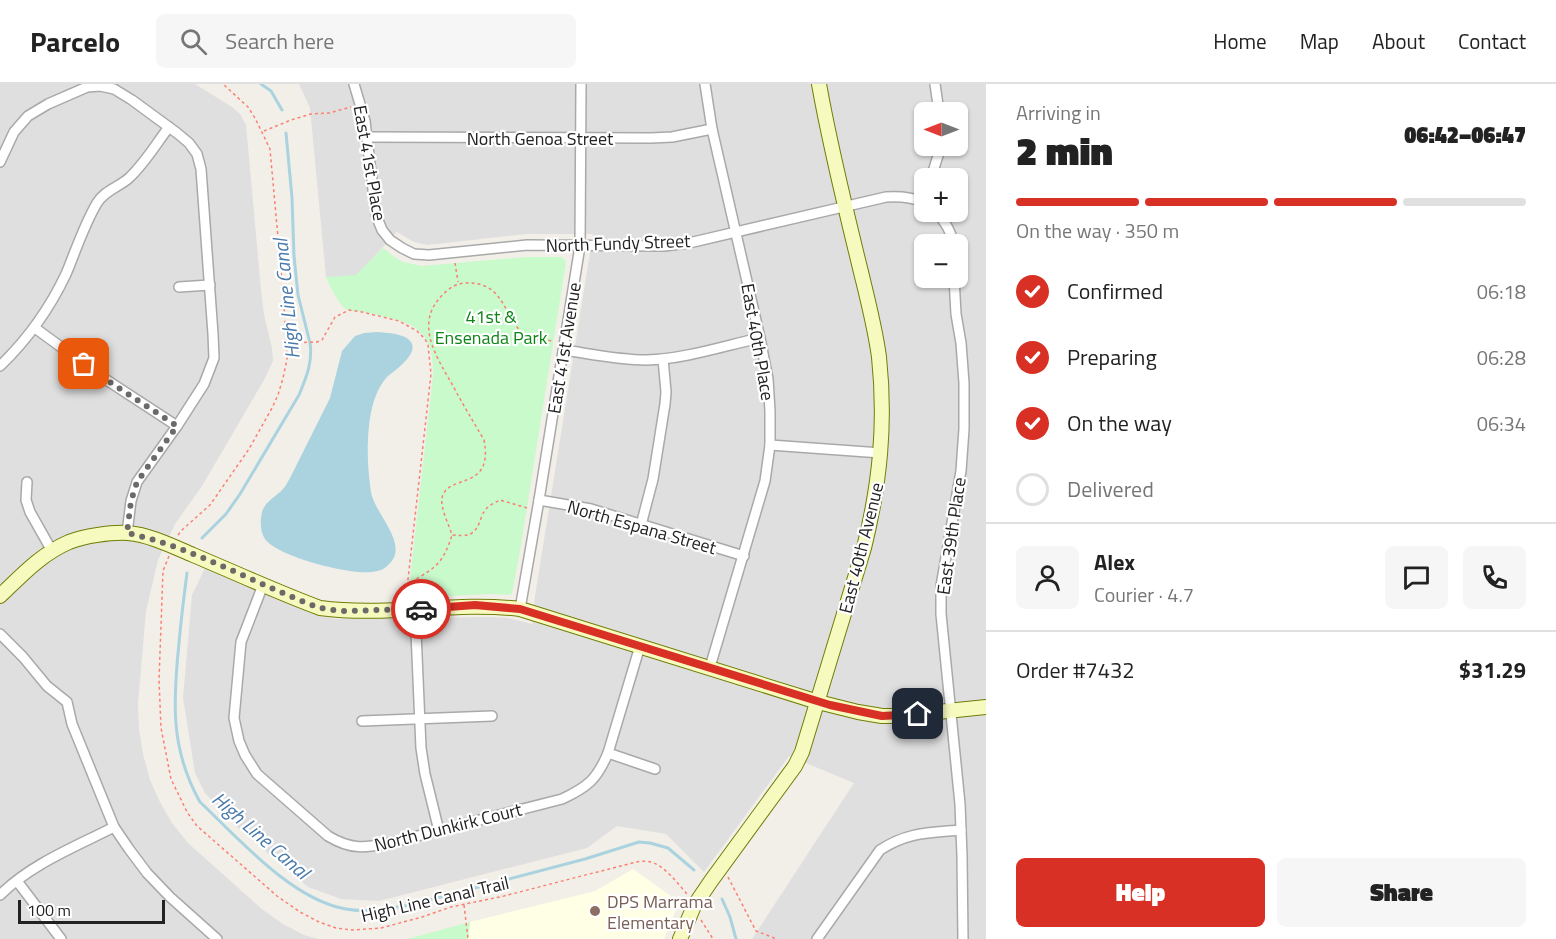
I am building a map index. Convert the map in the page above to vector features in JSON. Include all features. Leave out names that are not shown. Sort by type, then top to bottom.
[{"type":"street","name":"East 41st Place","points":[[354,84],[365,121],[375,214],[382,230],[390,240]]},
{"type":"street","name":"East 41st Avenue","points":[[520,609],[580,246],[581,84]]},
{"type":"street","name":"East 40th Place","points":[[705,84],[712,129],[760,338],[768,379],[770,411],[770,445],[765,481],[710,668]]},
{"type":"street","name":"East 40th Avenue","points":[[680,939],[694,906],[795,766],[802,752],[873,513],[881,453],[882,406],[879,354],[819,84]]},
{"type":"street","points":[[935,84],[938,102]]},
{"type":"street","points":[[0,160],[14,132],[28,116],[48,104],[87,87],[100,86],[114,89],[132,100],[189,143],[197,154],[201,169],[214,358],[204,384],[137,482],[131,501],[127,533]]},
{"type":"street","points":[[0,366],[35,328],[55,296],[99,200],[128,179],[169,128]]},
{"type":"street","name":"North Genoa Street","points":[[366,137],[651,138],[672,137],[712,129]]},
{"type":"street","points":[[845,206],[900,196],[914,198]]},
{"type":"street","name":"North Fundy Street","points":[[390,240],[414,254],[429,255],[527,245],[664,246],[736,233],[845,206]]},
{"type":"street","points":[[179,287],[210,285]]},
{"type":"street","name":"East 39th Place","points":[[955,288],[964,383],[964,429],[961,471],[941,586],[941,614],[963,856],[963,939]]},
{"type":"street","points":[[35,328],[102,377],[177,426]]},
{"type":"street","points":[[564,350],[619,358],[663,359],[760,338]]},
{"type":"street","points":[[641,525],[653,479],[665,404],[663,359]]},
{"type":"street","points":[[770,445],[881,453]]},
{"type":"street","points":[[27,482],[26,500],[30,512],[52,551]]},
{"type":"street","name":"North Espana Street","points":[[539,500],[591,508],[744,556]]},
{"type":"street","points":[[0,596],[31,566],[70,542],[96,536],[127,533],[174,548],[320,608],[341,611],[475,605],[520,609],[818,702],[858,712],[900,716],[986,707]]},
{"type":"street","name":"North Dunkirk Court","points":[[263,585],[241,642],[234,718],[239,741],[257,774],[328,836],[340,843],[356,848],[371,847],[562,799],[581,791],[597,774],[608,753]]},
{"type":"street","points":[[415,609],[421,748],[425,774],[440,831]]},
{"type":"street","points":[[0,634],[47,686],[67,702],[72,724],[114,827],[147,873],[217,939]]},
{"type":"street","points":[[640,646],[608,753],[655,769]]},
{"type":"street","points":[[362,721],[492,716]]},
{"type":"street","points":[[0,895],[41,865],[114,827]]},
{"type":"street","points":[[817,939],[880,850],[895,840],[916,834],[961,830]]},
{"type":"street","points":[[17,881],[61,939]]},
{"type":"path","points":[[174,548],[182,530],[210,505],[249,449],[272,408],[287,359],[270,150],[263,132],[248,107],[223,84]]},
{"type":"path","points":[[263,132],[310,114],[351,107]]},
{"type":"path","points":[[454,263],[458,283]]},
{"type":"path","points":[[407,588],[431,374],[428,332],[435,305],[441,296],[458,283],[480,284],[488,287],[500,298],[509,316],[523,333],[539,340],[557,341]]},
{"type":"path","points":[[286,343],[322,340],[335,317],[349,310],[399,321],[417,331],[425,339],[484,440],[486,458],[478,473],[472,478],[450,486],[442,498],[442,505],[452,535],[447,550],[434,568],[414,580],[407,588],[403,601]]},
{"type":"path","points":[[452,535],[471,534],[476,530],[483,513],[489,506],[500,500],[529,508]]},
{"type":"path","name":"High Line Canal Trail","points":[[174,548],[164,571],[159,651],[161,728],[171,779],[187,812],[197,826],[277,896],[300,912],[336,928],[352,930],[381,928],[451,907],[648,861],[663,868],[688,895]]},
{"type":"path","points":[[727,874],[756,931],[777,939]]},
{"type":"path","points":[[464,904],[468,939]]},
{"type":"path","points":[[701,920],[713,939]]},
{"type":"shaded area","points":[[0,84],[195,84],[232,107],[240,114],[246,125],[261,290],[273,361],[202,486],[175,524],[158,560],[146,611],[138,704],[139,729],[150,780],[172,823],[188,843],[263,910],[283,924],[304,935],[318,939],[0,939]]},
{"type":"shaded area","points":[[299,84],[986,84],[986,939],[752,939],[854,783],[789,756],[704,872],[666,834],[617,826],[587,848],[379,901],[341,899],[308,887],[235,825],[205,793],[195,773],[183,698],[192,595],[206,566],[315,615],[336,619],[487,617],[508,618],[532,624],[593,234],[526,234],[428,245],[414,242],[397,232],[356,276],[326,277],[310,108]]},
{"type":"shaded area","name":"DPS Marrama Elementary","points":[[633,869],[679,902],[664,939],[468,939],[470,922],[595,891]]},
{"type":"green space","name":"41st & Ensenada Park","points":[[383,248],[403,262],[422,266],[525,257],[562,257],[566,262],[512,594],[407,598],[405,596],[409,587],[433,376],[429,345],[423,335],[405,323],[346,309],[337,299],[326,277],[356,275]]},
{"type":"green space","points":[[470,922],[468,939],[407,939]]},
{"type":"water","points":[[377,332],[404,337],[411,342],[413,347],[409,357],[387,377],[378,391],[372,407],[368,433],[372,496],[390,531],[396,549],[394,557],[383,569],[372,572],[348,571],[299,558],[272,546],[263,536],[261,519],[266,505],[287,484],[330,398],[342,351],[355,336]]},
{"type":"waterway","name":"High Line Canal","points":[[261,84],[271,91],[282,110]]},
{"type":"waterway","name":"High Line Canal","points":[[202,538],[226,514],[240,494],[299,395],[310,363],[310,343],[298,295],[286,133]]},
{"type":"waterway","name":"High Line Canal","points":[[187,573],[175,705],[179,744],[190,782],[200,802],[231,833],[267,866],[306,894],[346,909],[378,910],[410,905],[585,859],[639,842],[668,848],[694,870]]},
{"type":"waterway","name":"High Line Canal","points":[[722,899],[736,939]]},
{"type":"way so far","points":[[84,364],[177,426],[137,482],[131,501],[127,533],[173,547],[320,608],[341,611],[421,609]]},
{"type":"place","name":"DPS Marrama Elementary","points":[[595,911]]},
{"type":"route","points":[[421,609],[475,605],[520,609],[830,705],[870,715],[918,714]]}]
